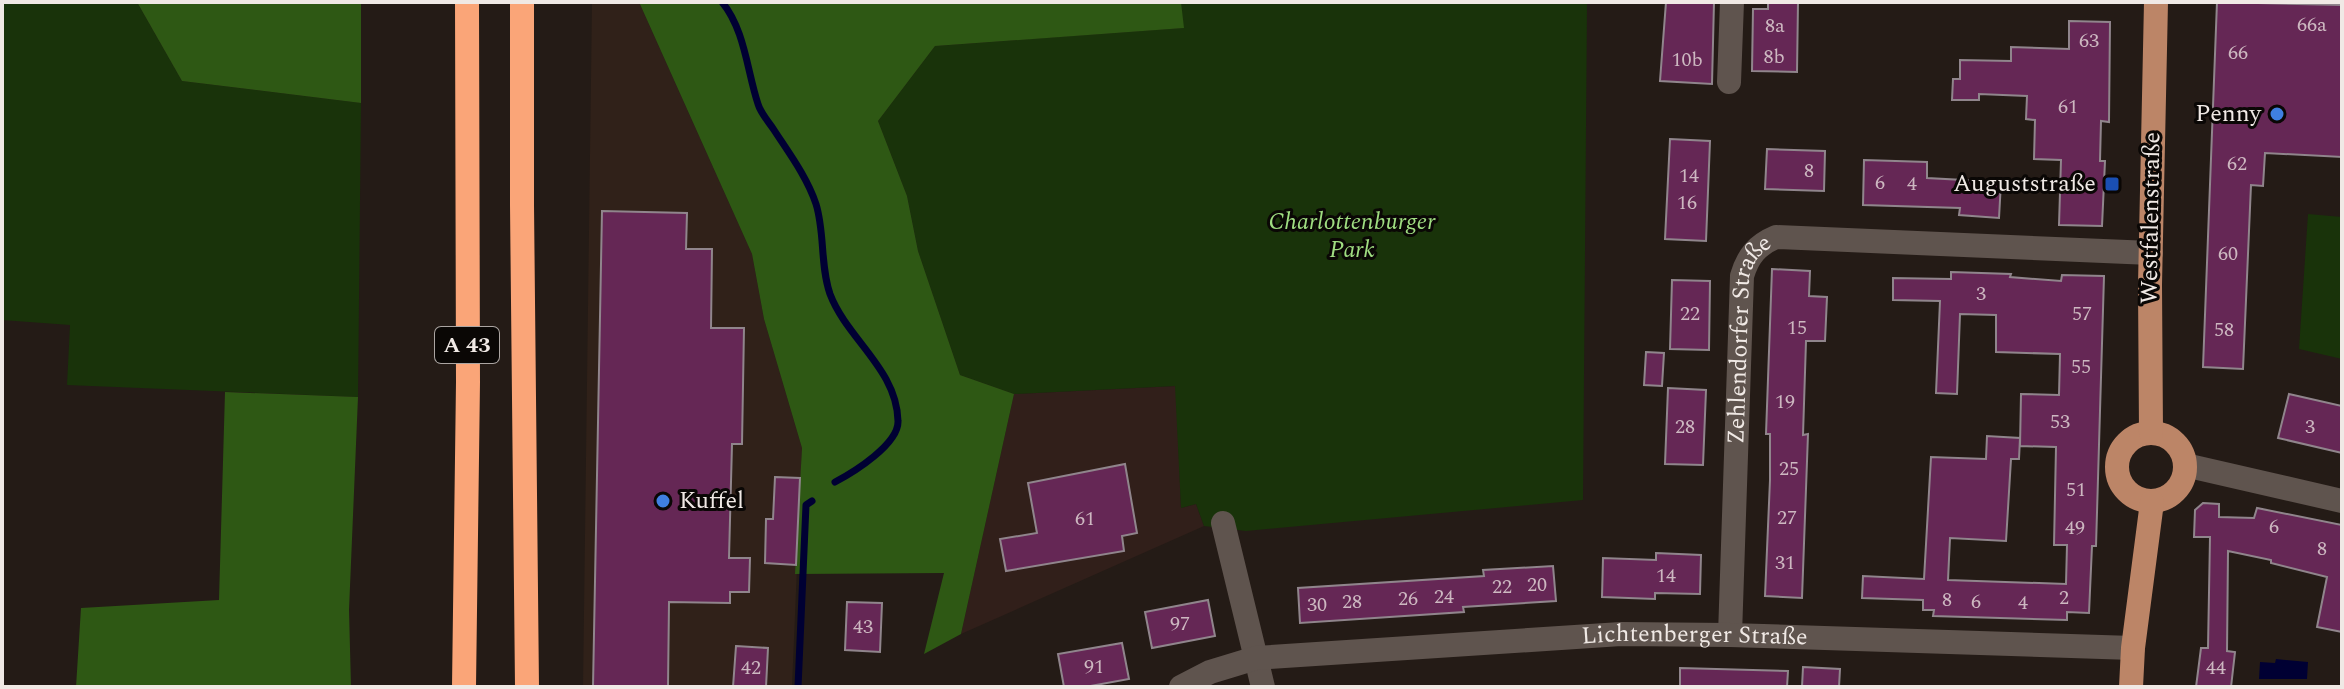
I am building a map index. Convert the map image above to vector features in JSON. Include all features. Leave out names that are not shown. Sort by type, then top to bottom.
[{"type":"highway","name":"A 43","points":[[464,687],[468,382],[467,2]]},
{"type":"highway","name":"A 43","points":[[522,2],[527,687]]},
{"type":"main road","name":"Westfalenstraße","points":[[2151,433],[2156,2]]},
{"type":"main road","points":[[2151,433],[2171,439],[2183,455],[2185,465],[2184,479],[2177,490],[2165,499],[2152,502],[2141,500],[2123,488],[2117,467],[2123,447],[2141,435],[2151,433]]},
{"type":"main road","points":[[2131,687],[2133,648],[2152,502]]},
{"type":"street","points":[[1729,82],[1732,2]]},
{"type":"street","name":"Zehlendorfer Straße","points":[[1730,635],[1742,276],[1746,263],[1761,244],[1776,237],[2151,253]]},
{"type":"street","points":[[2185,465],[2342,501]]},
{"type":"street","points":[[1223,523],[1263,687]]},
{"type":"street","name":"Lichtenberger Straße","points":[[1181,687],[1210,672],[1256,658],[1621,634],[2133,648]]},
{"type":"shaded area","points":[[592,2],[639,2],[752,254],[764,319],[802,448],[792,687],[583,687]]},
{"type":"shaded area","points":[[1176,386],[1181,508],[1196,504],[1204,526],[961,634],[1014,394]]},
{"type":"shaded area","points":[[2276,659],[2308,662],[2307,679],[2259,679],[2260,662],[2275,663]]},
{"type":"green space","points":[[2,2],[137,2],[182,81],[361,103],[358,397],[67,385],[70,325],[2,320]]},
{"type":"green space","points":[[137,2],[361,2],[361,103],[182,81]]},
{"type":"green space","points":[[639,2],[1181,2],[1184,28],[935,46],[878,121],[907,196],[918,251],[960,375],[1014,394],[961,634],[924,654],[944,573],[795,574],[802,448],[764,319],[752,254]]},
{"type":"green space","name":"Charlottenburger Park","points":[[1181,2],[1587,2],[1583,500],[1246,531],[1204,526],[1196,504],[1181,508],[1175,386],[1014,394],[960,375],[918,251],[907,196],[878,121],[935,46],[1183,28]]},
{"type":"green space","points":[[2308,214],[2342,217],[2342,359],[2299,349]]},
{"type":"green space","points":[[225,392],[358,397],[349,610],[351,687],[76,687],[81,608],[219,600]]},
{"type":"building","points":[[1666,2],[1714,2],[1712,84],[1660,81]]},
{"type":"building","points":[[1768,2],[1798,2],[1797,72],[1752,71],[1753,9],[1768,9]]},
{"type":"building","points":[[2217,2],[2342,5],[2342,157],[2265,153],[2263,186],[2251,185],[2243,369],[2203,367]]},
{"type":"building","points":[[2069,21],[2110,22],[2109,122],[2101,121],[2100,161],[2105,161],[2102,226],[2059,225],[2061,160],[2034,159],[2035,120],[2026,119],[2027,96],[1979,94],[1979,100],[1952,100],[1953,79],[1960,79],[1960,60],[2011,61],[2011,47],[2069,49]]},
{"type":"building","points":[[1670,139],[1710,141],[1706,241],[1665,239]]},
{"type":"building","points":[[1767,149],[1825,151],[1824,191],[1765,189]]},
{"type":"building","points":[[1864,160],[1927,162],[1927,178],[2001,182],[1999,218],[1959,215],[1960,208],[1863,205]]},
{"type":"building","name":"Kuffel","points":[[602,211],[687,213],[686,249],[712,249],[711,328],[744,328],[742,444],[732,444],[729,558],[750,558],[749,592],[730,592],[730,603],[669,602],[668,687],[593,687]]},
{"type":"building","points":[[1772,269],[1810,271],[1809,296],[1827,297],[1825,341],[1806,341],[1803,435],[1808,434],[1802,598],[1765,596],[1770,480],[1770,434],[1766,434]]},
{"type":"building","points":[[1951,272],[2011,274],[2010,277],[2061,281],[2062,275],[2104,276],[2096,546],[2092,546],[2089,613],[2067,612],[2067,620],[1933,616],[1934,610],[1923,610],[1923,600],[1862,598],[1863,576],[1924,579],[1931,457],[1986,459],[1987,436],[2020,438],[2019,459],[2011,459],[2006,541],[1950,538],[1948,580],[2066,584],[2067,545],[2054,545],[2056,447],[2020,446],[2021,394],[2059,395],[2060,354],[1996,352],[1996,315],[1960,314],[1957,394],[1936,393],[1940,301],[1893,300],[1893,278],[1951,279]]},
{"type":"building","points":[[1672,280],[1710,281],[1709,350],[1670,349]]},
{"type":"building","points":[[1646,352],[1664,353],[1662,386],[1644,385]]},
{"type":"building","points":[[1668,388],[1706,390],[1703,465],[1665,464]]},
{"type":"building","points":[[2289,394],[2342,406],[2342,453],[2278,438]]},
{"type":"building","points":[[1125,464],[1137,533],[1122,536],[1124,551],[1006,571],[1000,539],[1037,533],[1028,483]]},
{"type":"building","points":[[775,477],[800,478],[796,565],[765,563],[766,519],[773,519]]},
{"type":"building","points":[[2203,503],[2219,504],[2219,517],[2254,518],[2257,508],[2342,525],[2342,632],[2317,627],[2327,577],[2228,551],[2227,651],[2235,652],[2231,687],[2196,687],[2201,648],[2208,648],[2210,537],[2194,537],[2195,510]]},
{"type":"building","points":[[1656,553],[1701,555],[1700,594],[1655,593],[1655,599],[1602,597],[1603,558],[1656,560]]},
{"type":"building","points":[[1553,566],[1556,601],[1463,607],[1464,612],[1300,623],[1298,588],[1484,576],[1483,570]]},
{"type":"building","points":[[1208,600],[1215,636],[1152,648],[1145,612]]},
{"type":"building","points":[[847,602],[882,603],[880,652],[845,650]]},
{"type":"building","points":[[1122,643],[1129,679],[1085,687],[1064,687],[1058,654]]},
{"type":"building","points":[[736,646],[768,648],[766,687],[733,687]]},
{"type":"building","points":[[1803,667],[1840,669],[1839,687],[1802,687]]},
{"type":"building","points":[[1680,668],[1788,671],[1787,687],[1680,687]]},
{"type":"waterway","points":[[722,2],[741,38],[759,108],[803,175],[816,204],[830,294],[848,326],[881,370],[895,402],[898,421],[891,439],[874,456],[835,482]]},
{"type":"waterway","points":[[798,687],[806,505],[812,501]]},
{"type":"place","name":"Penny","points":[[2277,114]]},
{"type":"place","name":"Auguststraße","points":[[2112,184]]},
{"type":"place","name":"Kuffel","points":[[663,501]]}]
